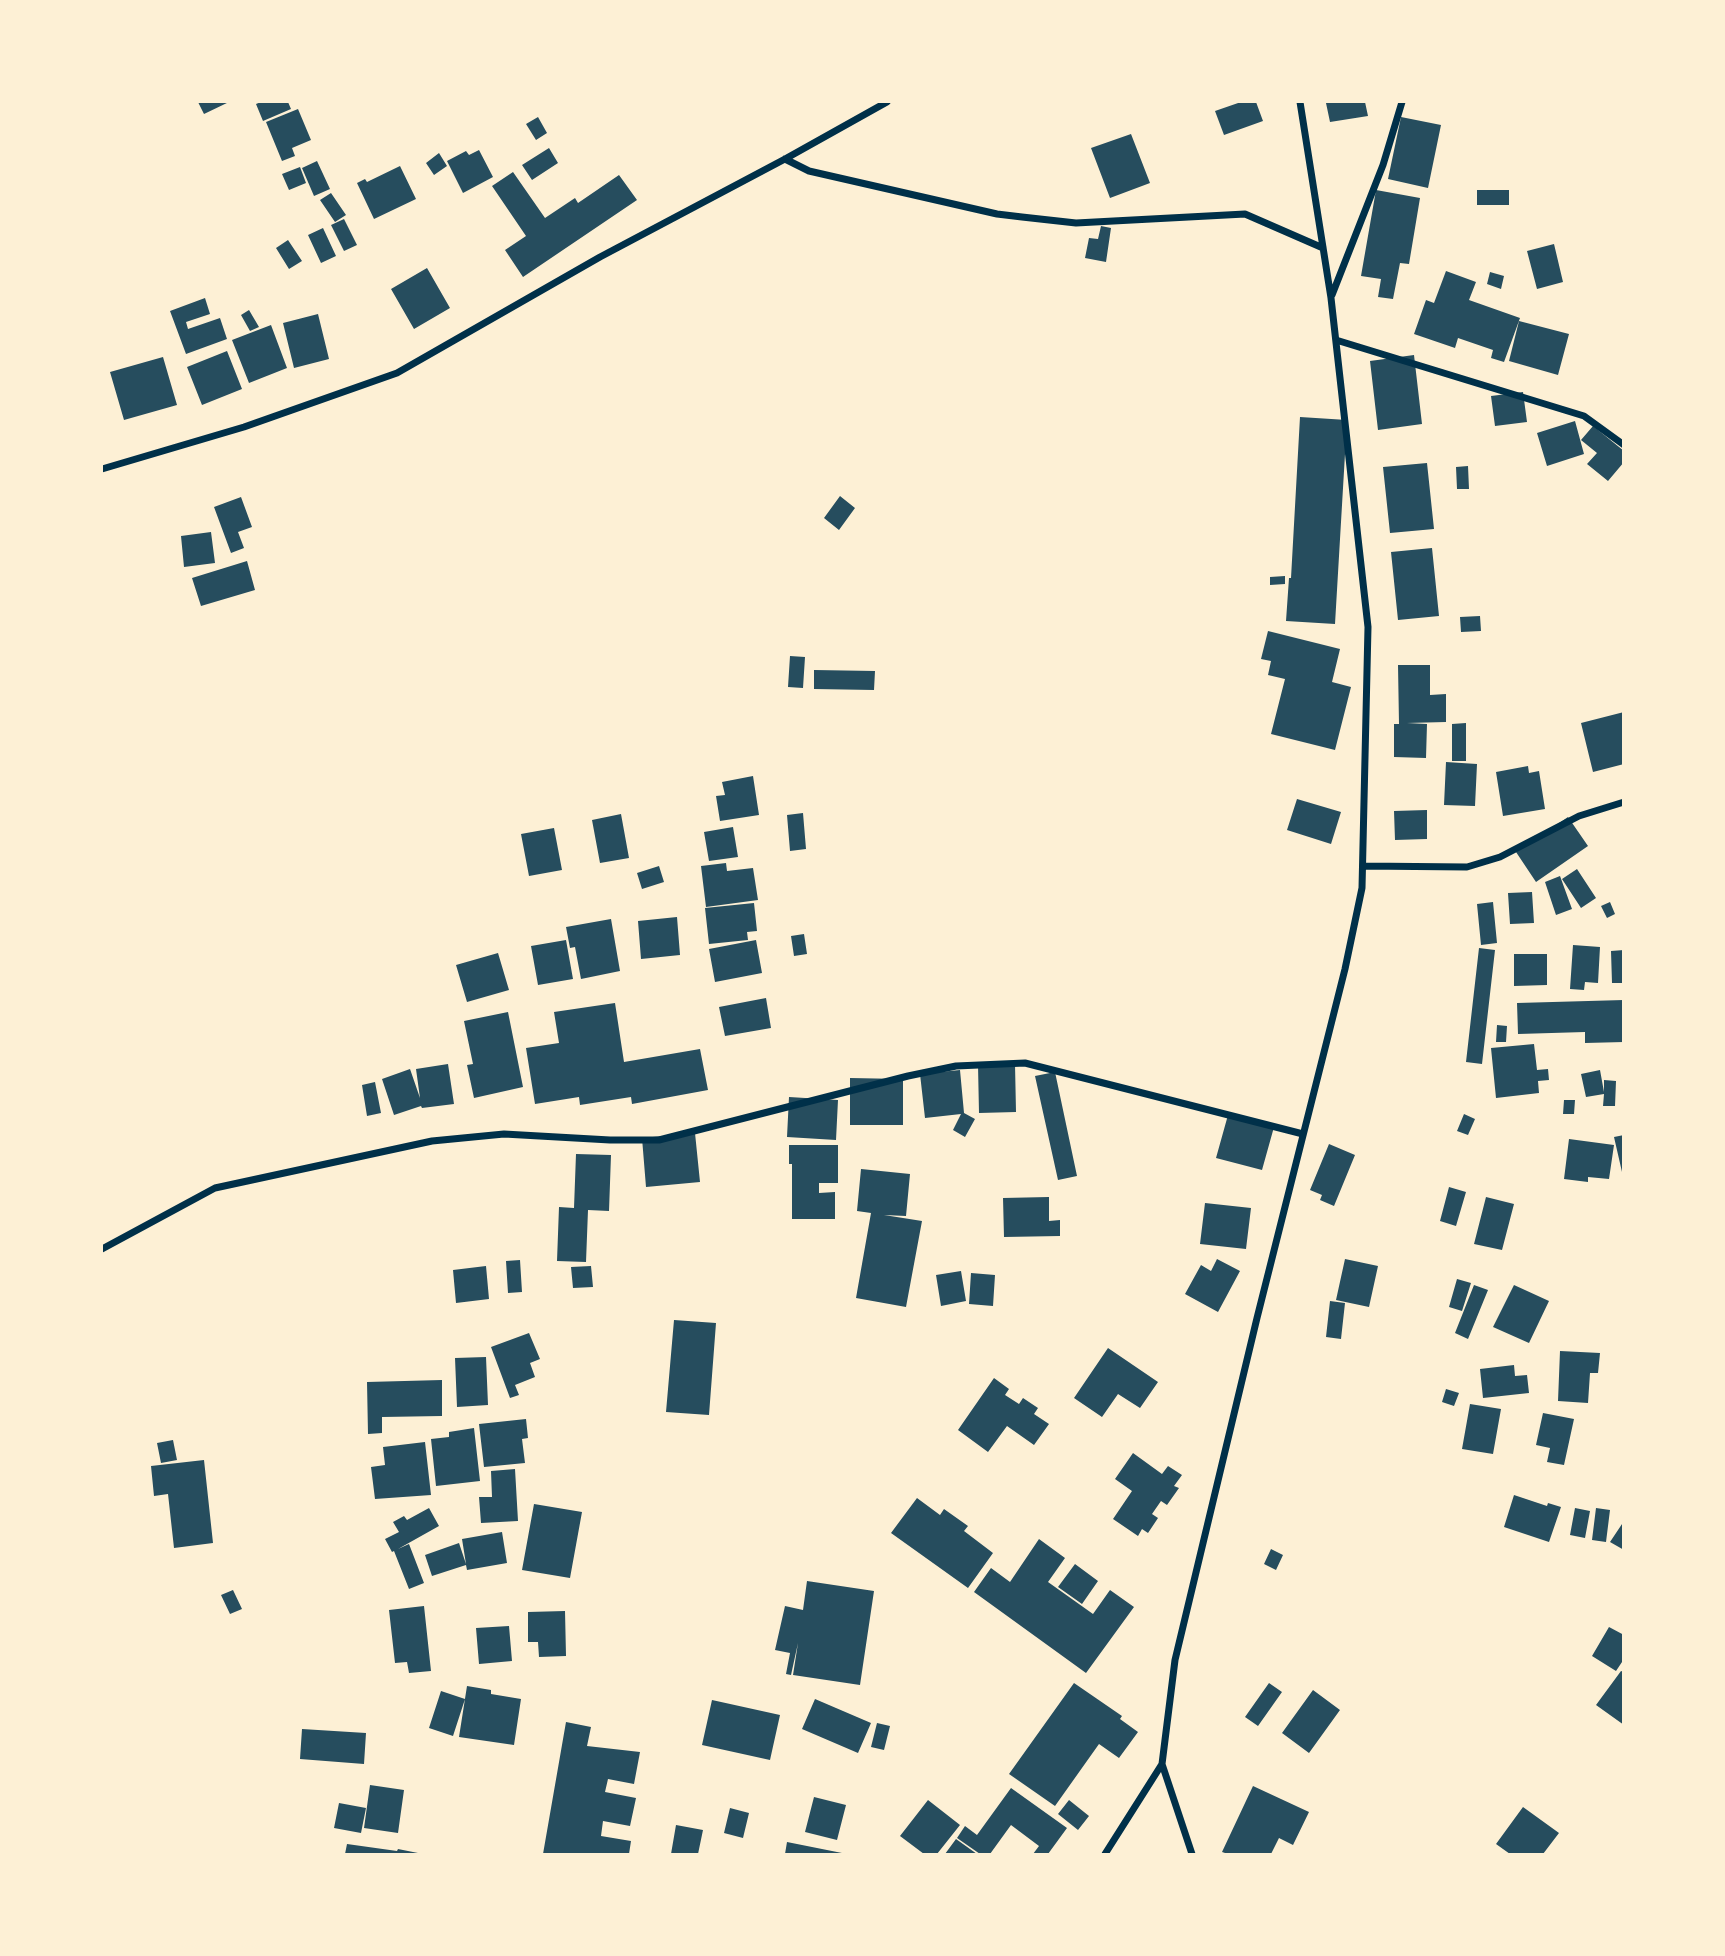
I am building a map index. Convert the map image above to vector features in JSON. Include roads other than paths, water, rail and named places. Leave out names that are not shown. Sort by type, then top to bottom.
[{"type":"street","points":[[102,469],[244,427],[397,373],[600,257],[887,102]]},
{"type":"street","points":[[1192,1854],[1163,1764],[1175,1660],[1363,888],[1368,627],[1331,298],[1300,102]]},
{"type":"street","points":[[1331,298],[1383,165],[1402,102]]},
{"type":"street","points":[[785,159],[809,171],[1009,215],[1076,223],[1245,214],[1323,248]]},
{"type":"street","points":[[1336,340],[1584,416],[1623,445]]},
{"type":"street","points":[[1363,866],[1467,867],[1500,857],[1579,816],[1623,802]]},
{"type":"street","points":[[102,1249],[215,1188],[418,1144],[504,1134],[659,1140],[908,1076],[957,1066],[1025,1063],[1303,1134]]},
{"type":"street","points":[[1105,1854],[1163,1764]]}]
